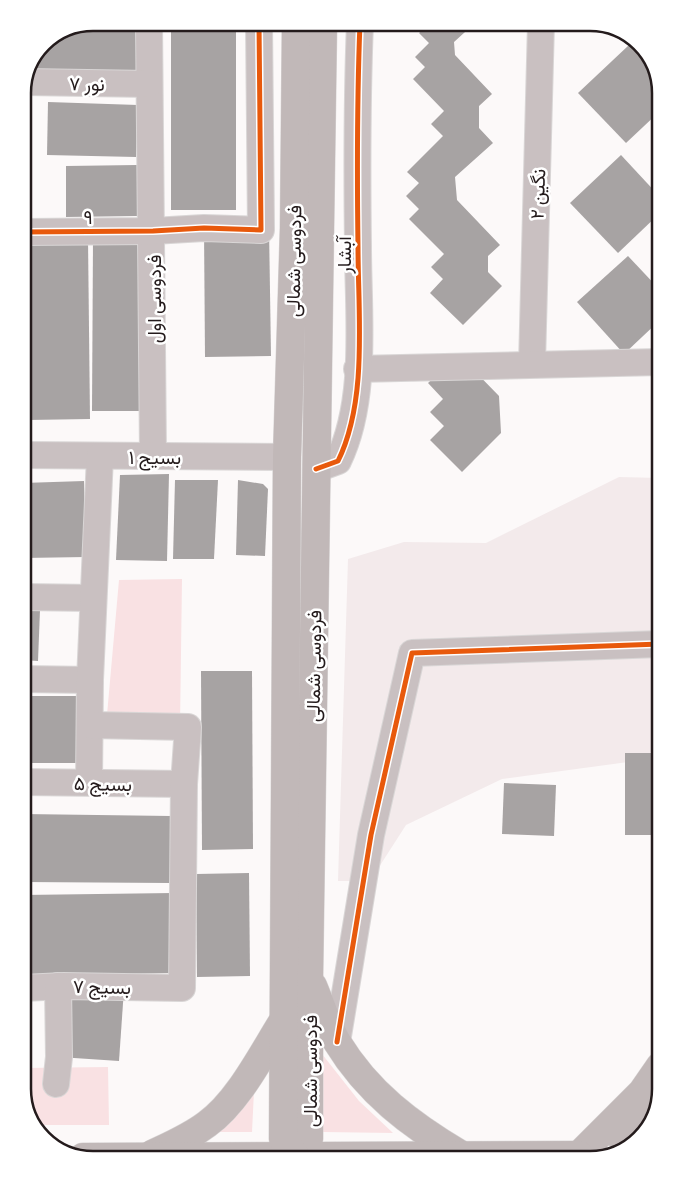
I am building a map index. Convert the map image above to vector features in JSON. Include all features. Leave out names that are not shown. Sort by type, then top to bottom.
[{"type":"main road","name":"فردوسی شمالی","points":[[291,1151],[283,1139],[287,457],[294,228],[296,31]]},
{"type":"main road","name":"فردوسی شمالی","points":[[301,1151],[309,1139],[309,978],[323,31]]},
{"type":"main road","points":[[309,978],[337,1042],[372,1090],[420,1130],[457,1151]]},
{"type":"main road","points":[[158,1151],[182,1141],[208,1123],[251,1072],[284,1019]]},
{"type":"main road","points":[[583,1151],[642,1092],[652,1078]]},
{"type":"main road","points":[[585,1151],[634,1118],[645,1116]]},
{"type":"street","name":"فردوسی اول","points":[[149,31],[153,231],[153,455]]},
{"type":"street","name":"۹","points":[[31,232],[153,231],[204,228],[261,230],[259,31]]},
{"type":"street","name":"آبشار","points":[[316,469],[338,461],[345,446],[354,412],[357,369],[357,103],[360,31]]},
{"type":"street","name":"نگین ۲","points":[[532,364],[542,31]]},
{"type":"street","name":"نور ۷","points":[[32,82],[149,84]]},
{"type":"street","points":[[357,369],[652,362]]},
{"type":"street","name":"بسیج ۱","points":[[31,454],[287,457]]},
{"type":"street","points":[[89,782],[90,680],[100,456]]},
{"type":"street","points":[[31,597],[93,598]]},
{"type":"street","points":[[337,1042],[371,835],[412,653],[652,644]]},
{"type":"street","points":[[31,679],[90,680]]},
{"type":"street","points":[[91,725],[188,727],[184,784]]},
{"type":"street","name":"بسیج ۵","points":[[31,782],[184,784]]},
{"type":"street","name":"بسیج ۷","points":[[31,988],[58,986],[182,988],[184,784]]},
{"type":"street","points":[[56,1084],[59,1057],[58,986]]},
{"type":"shaded area","points":[[619,477],[652,478],[652,751],[643,760],[502,779],[406,825],[370,881],[338,881],[348,559],[404,542],[486,543]]},
{"type":"shaded area","points":[[182,579],[180,727],[106,726],[119,580]]},
{"type":"shaded area","points":[[322,1054],[359,1101],[393,1133],[323,1132]]},
{"type":"shaded area","points":[[108,1067],[109,1125],[43,1125],[32,1101],[31,1068]]},
{"type":"shaded area","points":[[254,1091],[252,1132],[215,1132]]},
{"type":"building","points":[[93,31],[141,31],[140,75],[33,76],[49,49],[70,36],[81,32]]},
{"type":"building","points":[[171,31],[236,31],[236,210],[171,210]]},
{"type":"building","points":[[421,31],[466,31],[454,42],[455,55],[492,94],[479,106],[479,128],[493,143],[455,177],[457,200],[500,245],[488,256],[488,272],[502,286],[463,325],[430,293],[443,279],[431,267],[444,254],[409,219],[419,209],[406,196],[419,183],[407,172],[443,136],[431,124],[444,111],[413,79],[425,67],[415,57],[429,43],[419,33]]},
{"type":"building","points":[[629,45],[641,59],[650,77],[652,119],[626,143],[578,93]]},
{"type":"building","points":[[48,102],[138,105],[136,157],[47,155]]},
{"type":"building","points":[[621,155],[652,188],[652,221],[618,253],[570,203]]},
{"type":"building","points":[[137,165],[137,216],[66,217],[66,166]]},
{"type":"building","points":[[269,227],[271,356],[205,357],[204,228]]},
{"type":"building","points":[[88,239],[90,419],[31,420],[31,240]]},
{"type":"building","points":[[93,240],[142,240],[142,411],[92,411]]},
{"type":"building","points":[[628,256],[652,282],[652,328],[624,354],[577,302]]},
{"type":"building","points":[[458,354],[499,396],[501,433],[462,472],[430,440],[444,426],[430,412],[443,399],[428,383]]},
{"type":"building","points":[[169,474],[167,561],[116,560],[120,475]]},
{"type":"building","points":[[175,480],[218,480],[214,559],[173,559]]},
{"type":"building","points":[[238,480],[263,484],[268,489],[265,556],[236,555]]},
{"type":"building","points":[[84,481],[86,557],[31,558],[31,483]]},
{"type":"building","points":[[31,610],[40,610],[38,661],[31,661]]},
{"type":"building","points":[[201,671],[252,671],[253,849],[202,850]]},
{"type":"building","points":[[31,696],[78,696],[77,763],[31,763]]},
{"type":"building","points":[[625,753],[652,753],[652,835],[625,835]]},
{"type":"building","points":[[504,783],[556,785],[554,836],[502,834]]},
{"type":"building","points":[[31,814],[171,816],[170,883],[31,882]]},
{"type":"building","points":[[249,873],[250,976],[197,977],[196,874]]},
{"type":"building","points":[[173,893],[174,973],[31,976],[31,895]]},
{"type":"building","points":[[64,986],[124,989],[119,1061],[59,1057]]},
{"type":"cycle path","points":[[31,232],[153,231],[204,228],[261,230],[259,31]]},
{"type":"cycle path","points":[[316,469],[338,461],[354,411],[358,384],[360,328],[358,219],[360,31]]},
{"type":"cycle path","points":[[337,1042],[371,835],[412,653],[652,644]]}]
